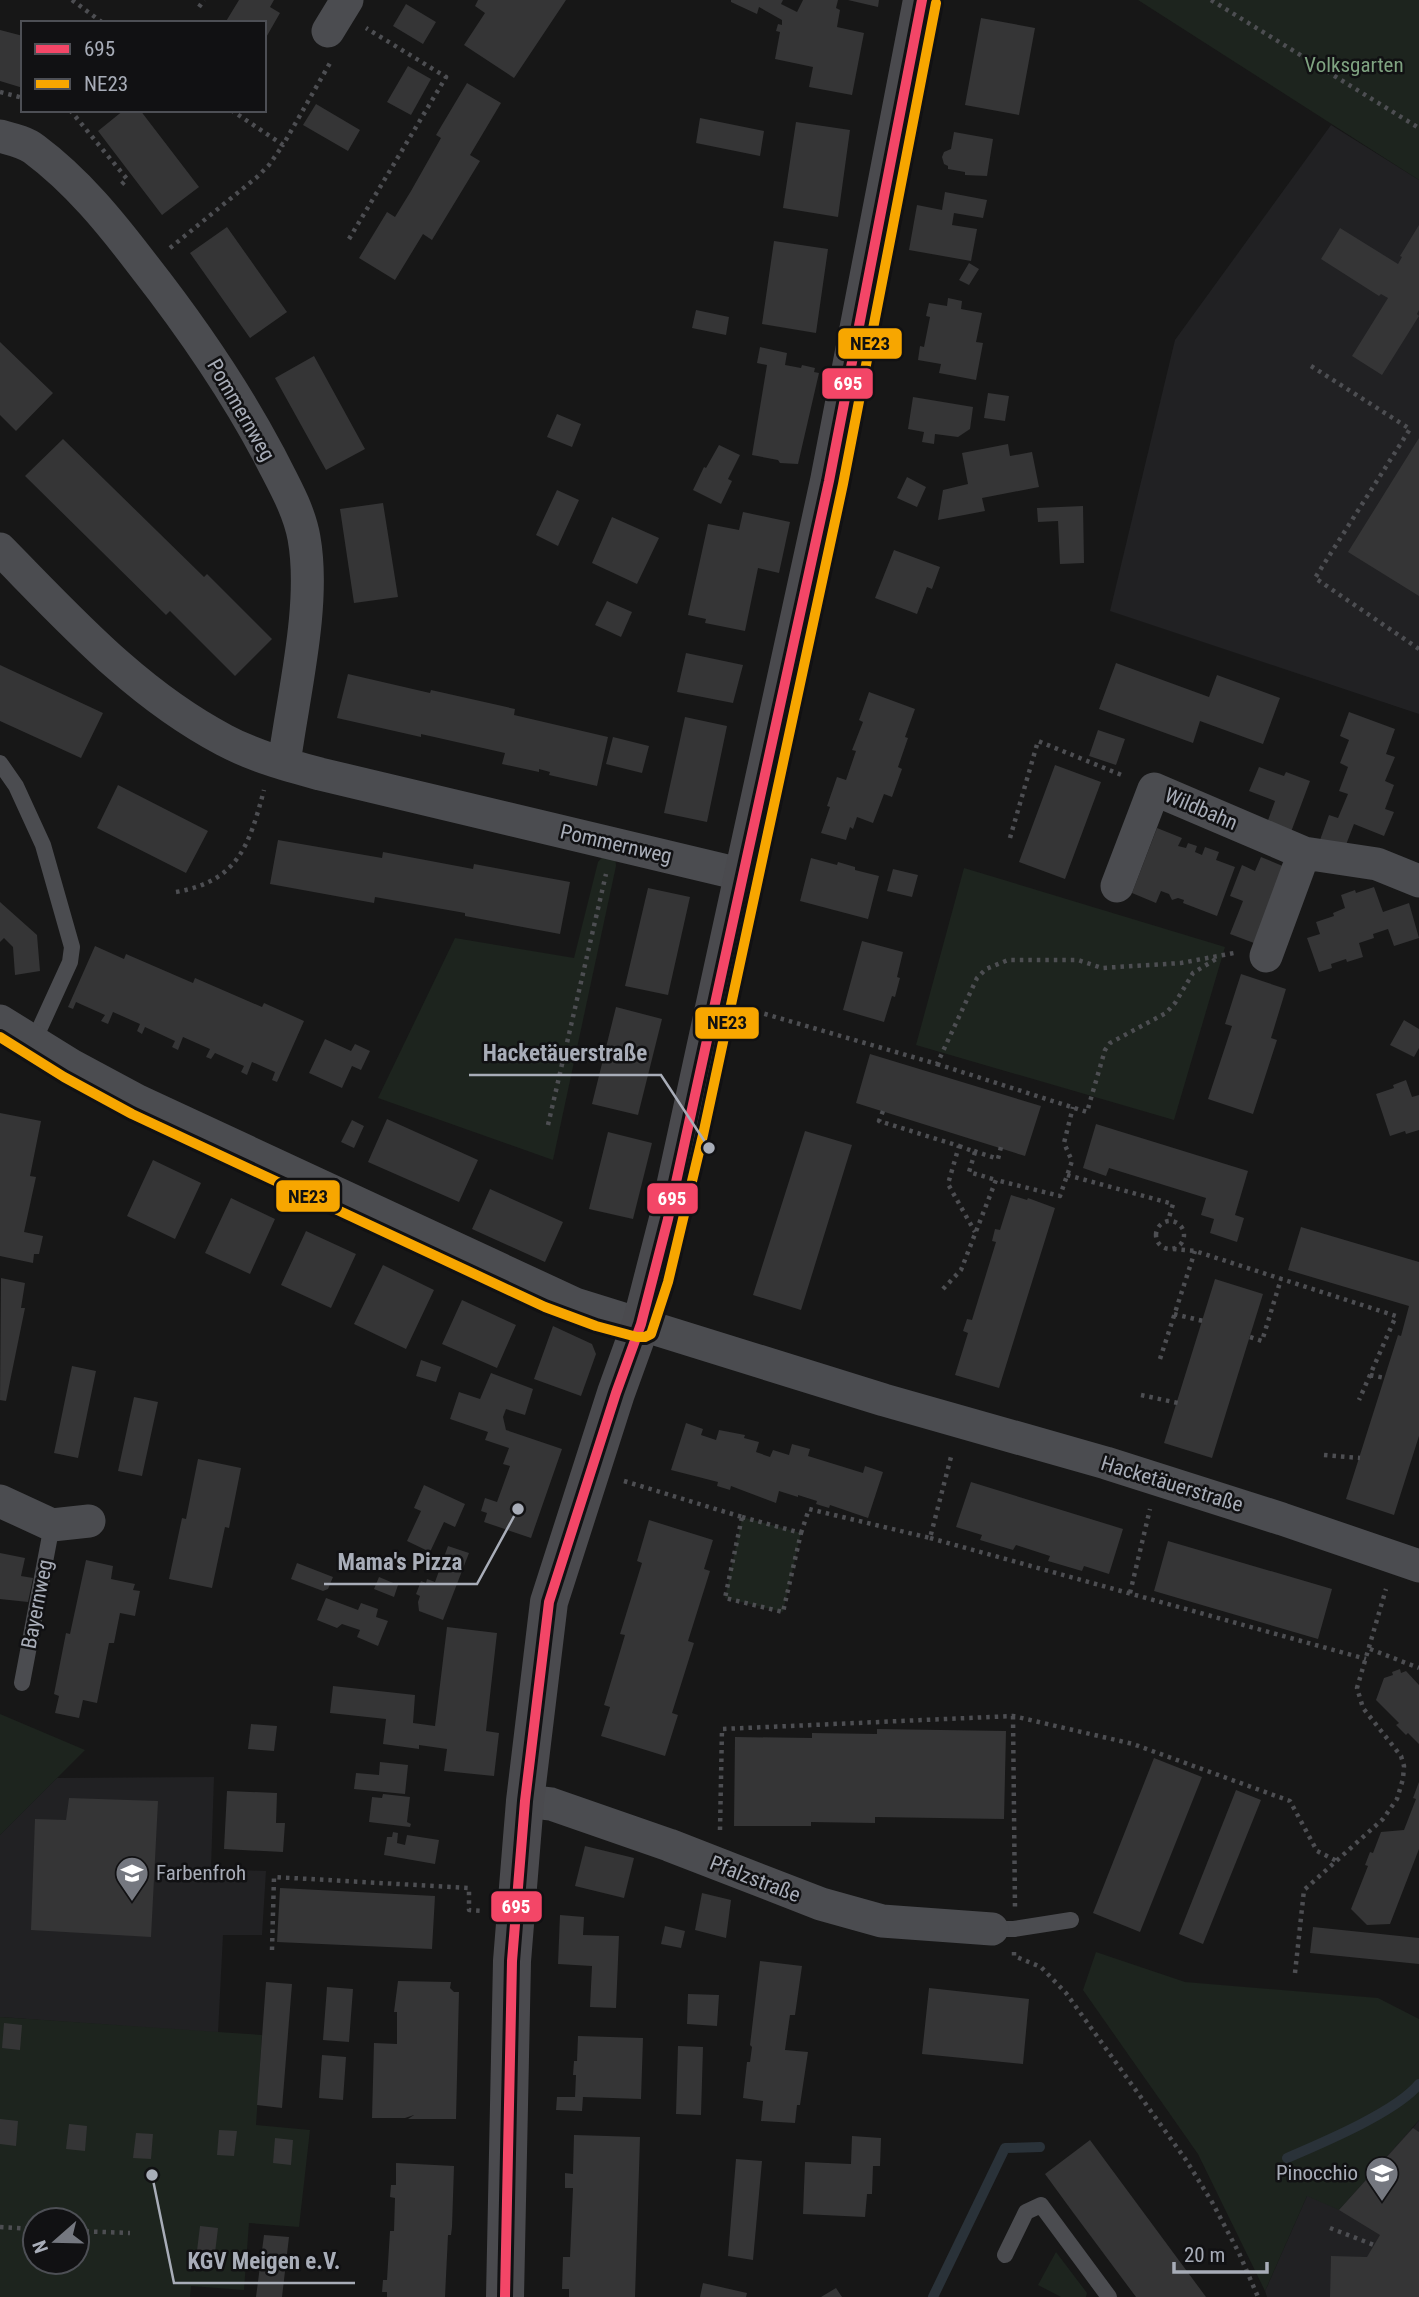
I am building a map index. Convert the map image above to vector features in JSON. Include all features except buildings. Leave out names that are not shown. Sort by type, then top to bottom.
[{"type":"street","points":[[505,2297],[512,1961],[525,1801],[549,1602],[616,1393],[641,1325],[689,1132],[829,481],[922,0]]},
{"type":"street","name":"Pommernweg","points":[[0,136],[32,147],[62,174],[115,229],[190,326],[226,380],[270,457],[302,527],[306,548],[307,595],[278,762]]},
{"type":"street","name":"Pommernweg","points":[[0,549],[124,672],[181,715],[246,751],[278,762],[744,875]]},
{"type":"street","name":"Wildbahn","points":[[1117,886],[1154,789],[1304,853],[1377,864],[1419,881]]},
{"type":"street","points":[[1266,956],[1304,853]]},
{"type":"street","name":"Hacketäuerstraße","points":[[0,1021],[104,1085],[575,1304],[960,1422],[1157,1479],[1419,1566]]},
{"type":"street","points":[[0,1501],[52,1525],[89,1521]]},
{"type":"street","name":"Pfalzstraße","points":[[525,1801],[551,1804],[669,1845],[833,1908],[882,1921],[1003,1929]]},
{"type":"lane","points":[[0,763],[16,786],[43,845],[72,947],[70,962],[33,1043]]},
{"type":"lane","name":"Bayernweg","points":[[22,1683],[52,1525]]},
{"type":"lane","points":[[1003,1929],[1070,1920]]},
{"type":"lane","points":[[1005,2255],[1026,2212],[1041,2205],[1109,2297]]},
{"type":"path","points":[[72,0],[100,21]]},
{"type":"path","points":[[200,7],[204,0]]},
{"type":"path","points":[[1210,0],[1419,128]]},
{"type":"path","points":[[338,15],[446,77],[349,239]]},
{"type":"path","points":[[177,242],[269,166],[321,78]]},
{"type":"path","points":[[0,92],[21,97]]},
{"type":"path","points":[[72,112],[129,177],[96,208]]},
{"type":"path","points":[[234,112],[283,145]]},
{"type":"path","points":[[1311,366],[1410,429],[1315,578],[1419,649]]},
{"type":"path","points":[[1010,838],[1038,741],[1154,789]]},
{"type":"path","points":[[176,891],[205,885],[232,865],[256,821],[278,762]]},
{"type":"path","points":[[548,1125],[614,844]]},
{"type":"path","points":[[740,1007],[937,1064],[1087,1112],[1102,1058],[1110,1043],[1166,1013],[1193,973],[1223,956],[1181,963],[1102,968],[1078,960],[1008,960],[986,969],[977,978],[937,1064]]},
{"type":"path","points":[[973,1151],[975,1152],[970,1172],[1060,1196],[1072,1161],[1064,1143],[1073,1107]]},
{"type":"path","points":[[883,1111],[879,1121],[998,1159],[1001,1147]]},
{"type":"path","points":[[959,1146],[948,1184],[975,1233]]},
{"type":"path","points":[[1068,1175],[1173,1204],[1168,1221]]},
{"type":"path","points":[[943,1289],[961,1270],[996,1180]]},
{"type":"path","points":[[1173,1249],[1181,1244],[1184,1235],[1177,1223],[1168,1221],[1160,1225],[1156,1238],[1160,1245],[1173,1249],[1195,1251],[1396,1316],[1359,1400]]},
{"type":"path","points":[[1160,1359],[1195,1251]]},
{"type":"path","points":[[1250,1337],[1262,1341],[1281,1279]]},
{"type":"path","points":[[1174,1314],[1203,1321]]},
{"type":"path","points":[[1370,1375],[1385,1378]]},
{"type":"path","points":[[1141,1395],[1178,1403]]},
{"type":"path","points":[[930,1538],[960,1422]]},
{"type":"path","points":[[1324,1455],[1360,1458]]},
{"type":"path","points":[[617,1478],[802,1533]]},
{"type":"path","points":[[1130,1593],[1157,1479]]},
{"type":"path","points":[[742,1517],[725,1598],[783,1612],[809,1509],[930,1538],[1366,1659]]},
{"type":"path","points":[[1295,1973],[1304,1890],[1383,1819],[1396,1800],[1404,1779],[1401,1756],[1372,1721],[1360,1700],[1357,1688],[1385,1591]]},
{"type":"path","points":[[1370,1649],[1419,1668]]},
{"type":"path","points":[[720,1837],[722,1729],[1013,1716],[1133,1744],[1290,1801],[1317,1851],[1337,1861]]},
{"type":"path","points":[[1013,1716],[1003,1929],[1014,1956],[1041,1967],[1066,1993],[1186,2160],[1223,2222],[1258,2297]]},
{"type":"path","points":[[272,1950],[275,1877],[469,1888],[469,1910]]},
{"type":"path","points":[[0,2227],[21,2228]]},
{"type":"path","points":[[1331,2228],[1374,2245]]},
{"type":"path","points":[[91,2232],[130,2234]]},
{"type":"shaded area","points":[[1331,125],[1419,180],[1419,714],[1110,611],[1175,340]]},
{"type":"shaded area","name":"Farbenfroh","points":[[214,1777],[211,1869],[266,1871],[262,1935],[223,1935],[218,2033],[0,2017],[0,1835],[57,1778]]},
{"type":"shaded area","name":"Pinocchio","points":[[1419,2120],[1419,2297],[1267,2297],[1265,2291],[1307,2196],[1413,2128]]},
{"type":"green space","name":"Volksgarten","points":[[1138,0],[1419,0],[1419,180]]},
{"type":"green space","points":[[614,844],[616,866],[553,1160],[378,1098],[455,938],[574,958],[598,862]]},
{"type":"green space","points":[[964,868],[1225,947],[1174,1120],[916,1045]]},
{"type":"green space","points":[[742,1517],[801,1533],[783,1612],[725,1598]]},
{"type":"green space","points":[[0,1714],[85,1750],[0,1835]]},
{"type":"green space","points":[[1096,1952],[1185,1982],[1378,1998],[1419,2019],[1419,2120],[1339,2210],[1307,2196],[1265,2291],[1198,2154],[1083,1990]]},
{"type":"green space","points":[[0,2017],[262,2035],[256,2125],[310,2130],[299,2227],[249,2223],[244,2290],[191,2286],[190,2297],[0,2297]]},
{"type":"green space","points":[[1056,2252],[1087,2293],[1086,2297],[1061,2297],[1038,2285]]},
{"type":"waterway","points":[[1287,2158],[1376,2116],[1408,2095],[1419,2084]]},
{"type":"waterway","points":[[933,2297],[1005,2148],[1040,2147]]},
{"type":"transit line","name":"695","points":[[505,2297],[512,1961],[525,1801],[549,1602],[641,1324],[668,1219],[829,481],[922,0]]},
{"type":"transit line","name":"NE23","points":[[0,1037],[64,1077],[132,1114],[545,1307],[596,1326],[637,1337],[651,1334],[668,1282],[703,1135],[843,484],[936,3]]},
{"type":"place","name":"Hacketäuerstraße","points":[[709,1148]]},
{"type":"place","name":"Mama's Pizza","points":[[518,1509]]},
{"type":"place","name":"Farbenfroh","points":[[132,1903]]},
{"type":"place","name":"KGV Meigen e.V.","points":[[152,2175]]},
{"type":"place","name":"Pinocchio","points":[[1382,2203]]}]
